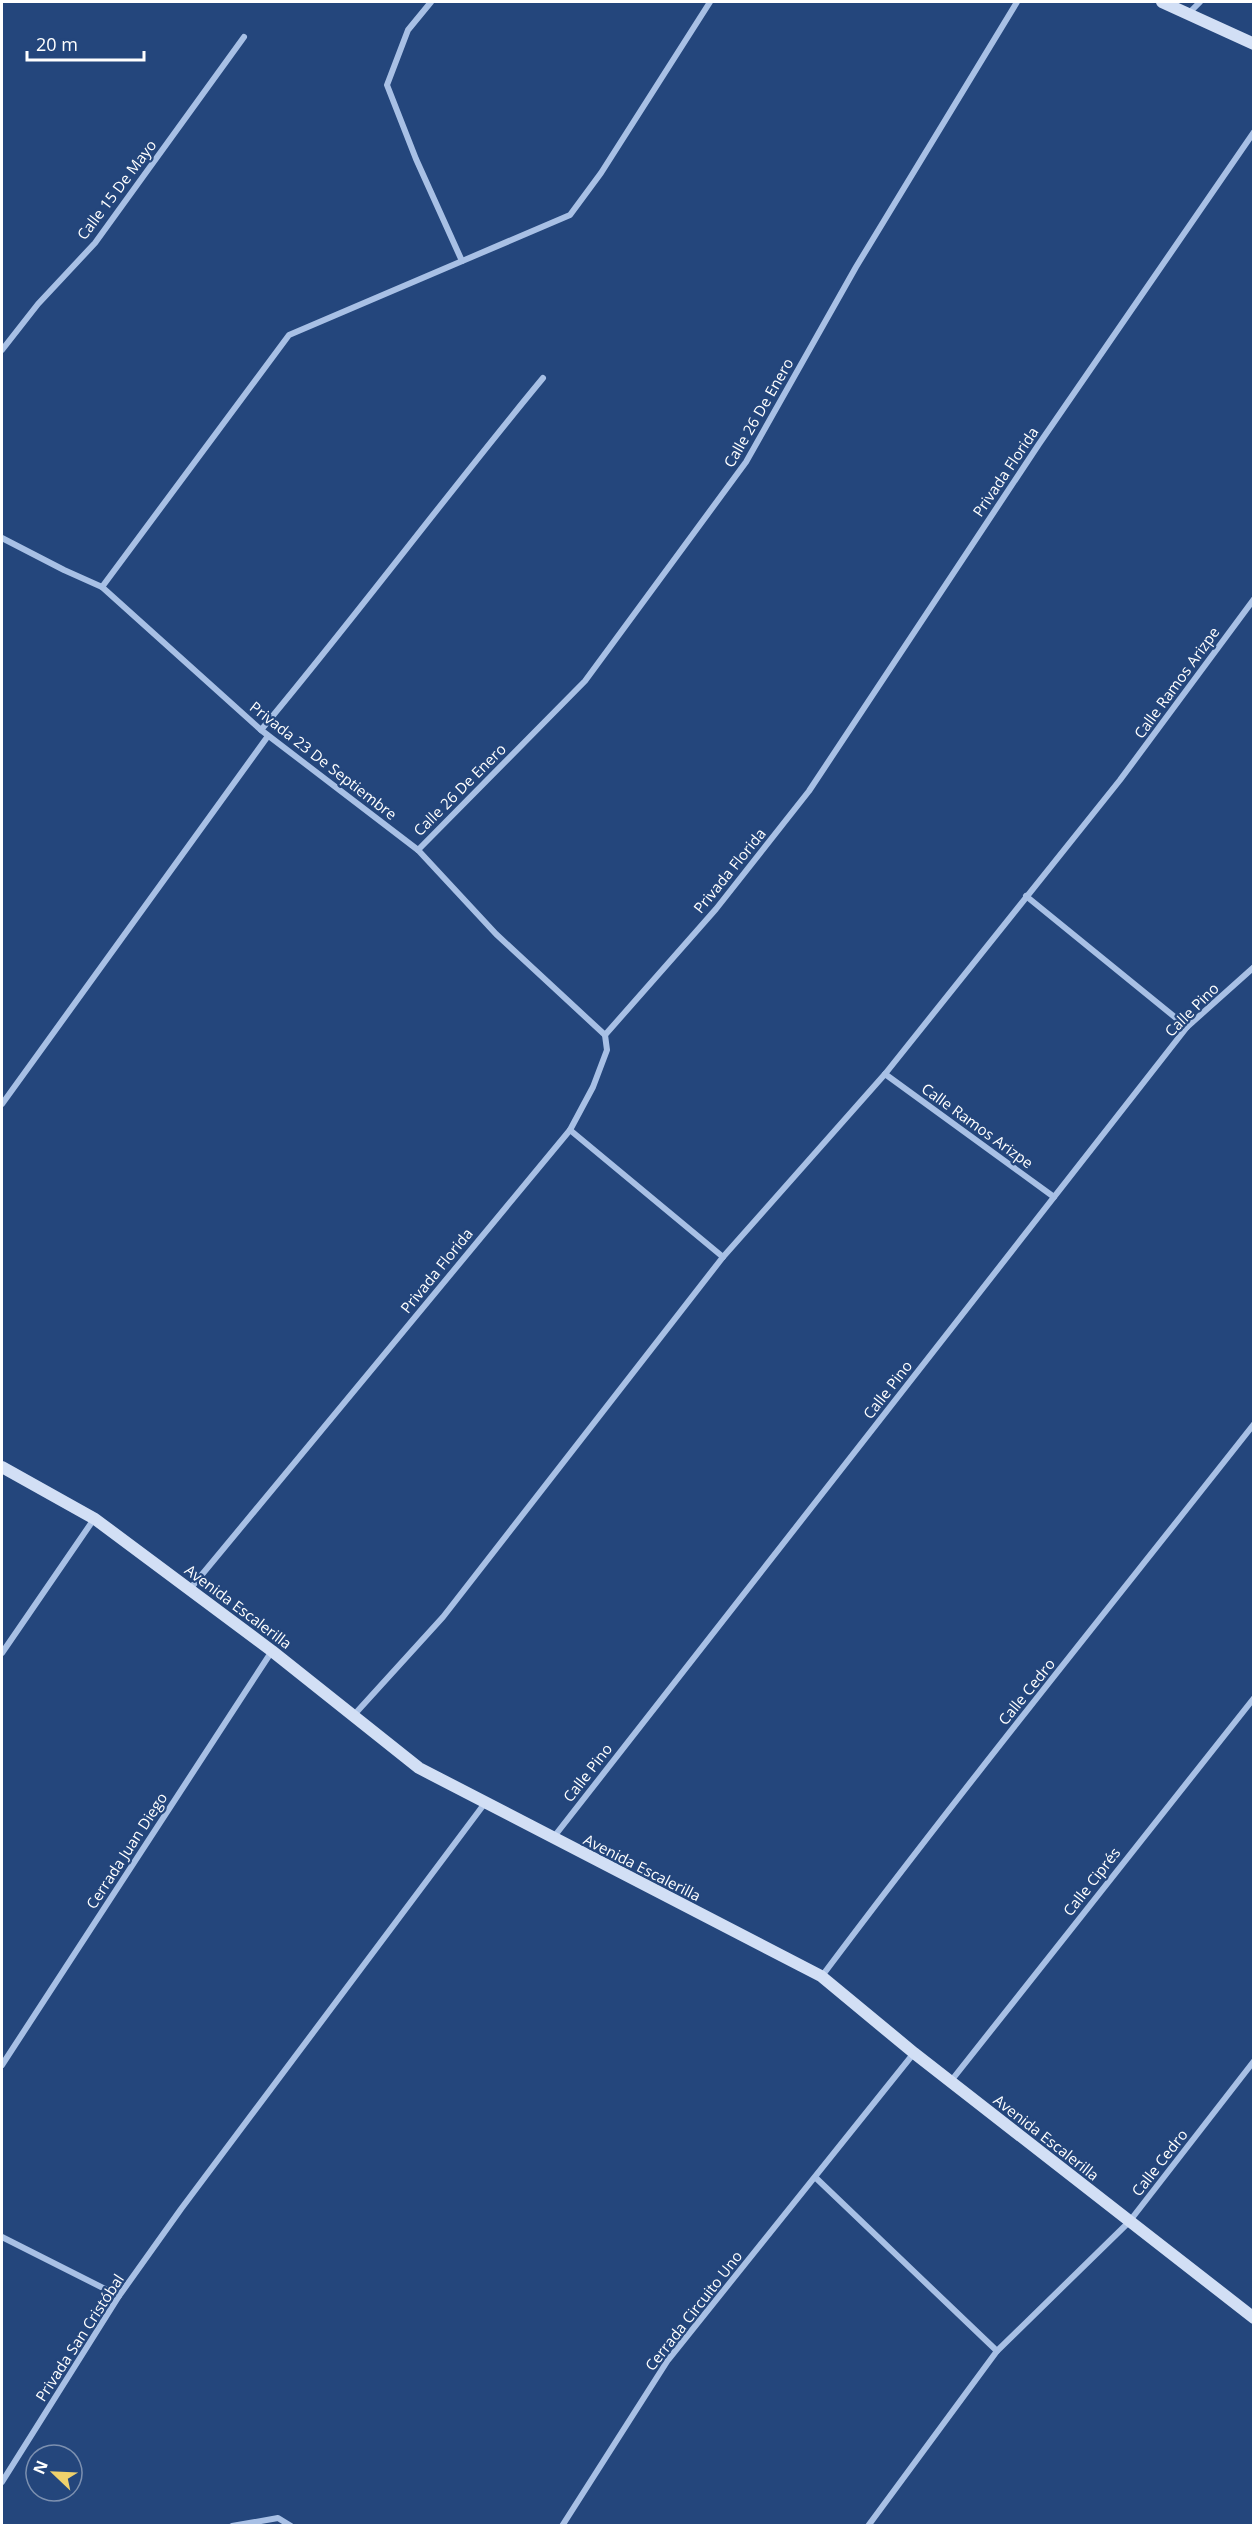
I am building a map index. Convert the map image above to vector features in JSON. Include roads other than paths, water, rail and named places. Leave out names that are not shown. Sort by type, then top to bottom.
[{"type":"main road","points":[[1162,2],[1254,44]]},
{"type":"main road","name":"Avenida Escalerilla","points":[[2,1467],[95,1519],[272,1651],[419,1768],[821,1976],[950,2082],[1254,2318]]},
{"type":"street","points":[[431,2],[408,30],[387,85],[416,159],[462,261]]},
{"type":"street","points":[[102,587],[289,335],[570,215],[601,173],[710,2]]},
{"type":"street","name":"Calle 26 De Enero","points":[[418,850],[585,681],[746,462],[856,267],[1017,2]]},
{"type":"street","points":[[1189,13],[1200,2]]},
{"type":"street","name":"Calle 15 De Mayo","points":[[2,350],[38,304],[94,243],[244,37]]},
{"type":"street","name":"Privada Florida","points":[[190,1590],[570,1130],[593,1087],[607,1050],[605,1035],[716,909],[809,791],[1039,444],[1254,132]]},
{"type":"street","points":[[261,730],[338,638],[477,457],[543,378]]},
{"type":"street","name":"Privada 23 De Septiembre","points":[[2,538],[102,587],[268,736],[418,850],[496,934],[605,1035]]},
{"type":"street","name":"Calle Ramos Arizpe","points":[[353,1716],[443,1617],[723,1257],[885,1074],[1120,780],[1254,599]]},
{"type":"street","points":[[2,1104],[268,736]]},
{"type":"street","points":[[1026,896],[1187,1027]]},
{"type":"street","name":"Calle Pino","points":[[552,1838],[1187,1027],[1254,967]]},
{"type":"street","name":"Calle Ramos Arizpe","points":[[885,1074],[1054,1197]]},
{"type":"street","points":[[570,1130],[723,1257]]},
{"type":"street","name":"Calle Cedro","points":[[821,1976],[943,1814],[1070,1658],[1254,1424]]},
{"type":"street","points":[[2,1653],[95,1519]]},
{"type":"street","name":"Cerrada Juan Diego","points":[[2,2065],[272,1651]]},
{"type":"street","name":"Calle Ciprés","points":[[950,2082],[1254,1698]]},
{"type":"street","name":"Privada San Cristóbal","points":[[2,2482],[119,2296],[181,2209],[485,1803]]},
{"type":"street","name":"Cerrada Circuito Uno","points":[[562,2526],[668,2360],[914,2053]]},
{"type":"street","name":"Calle Cedro","points":[[868,2526],[997,2351],[1129,2222],[1254,2061]]},
{"type":"street","points":[[816,2178],[997,2351]]},
{"type":"street","points":[[2,2237],[119,2296]]},
{"type":"street","points":[[232,2526],[278,2518],[291,2526]]}]
